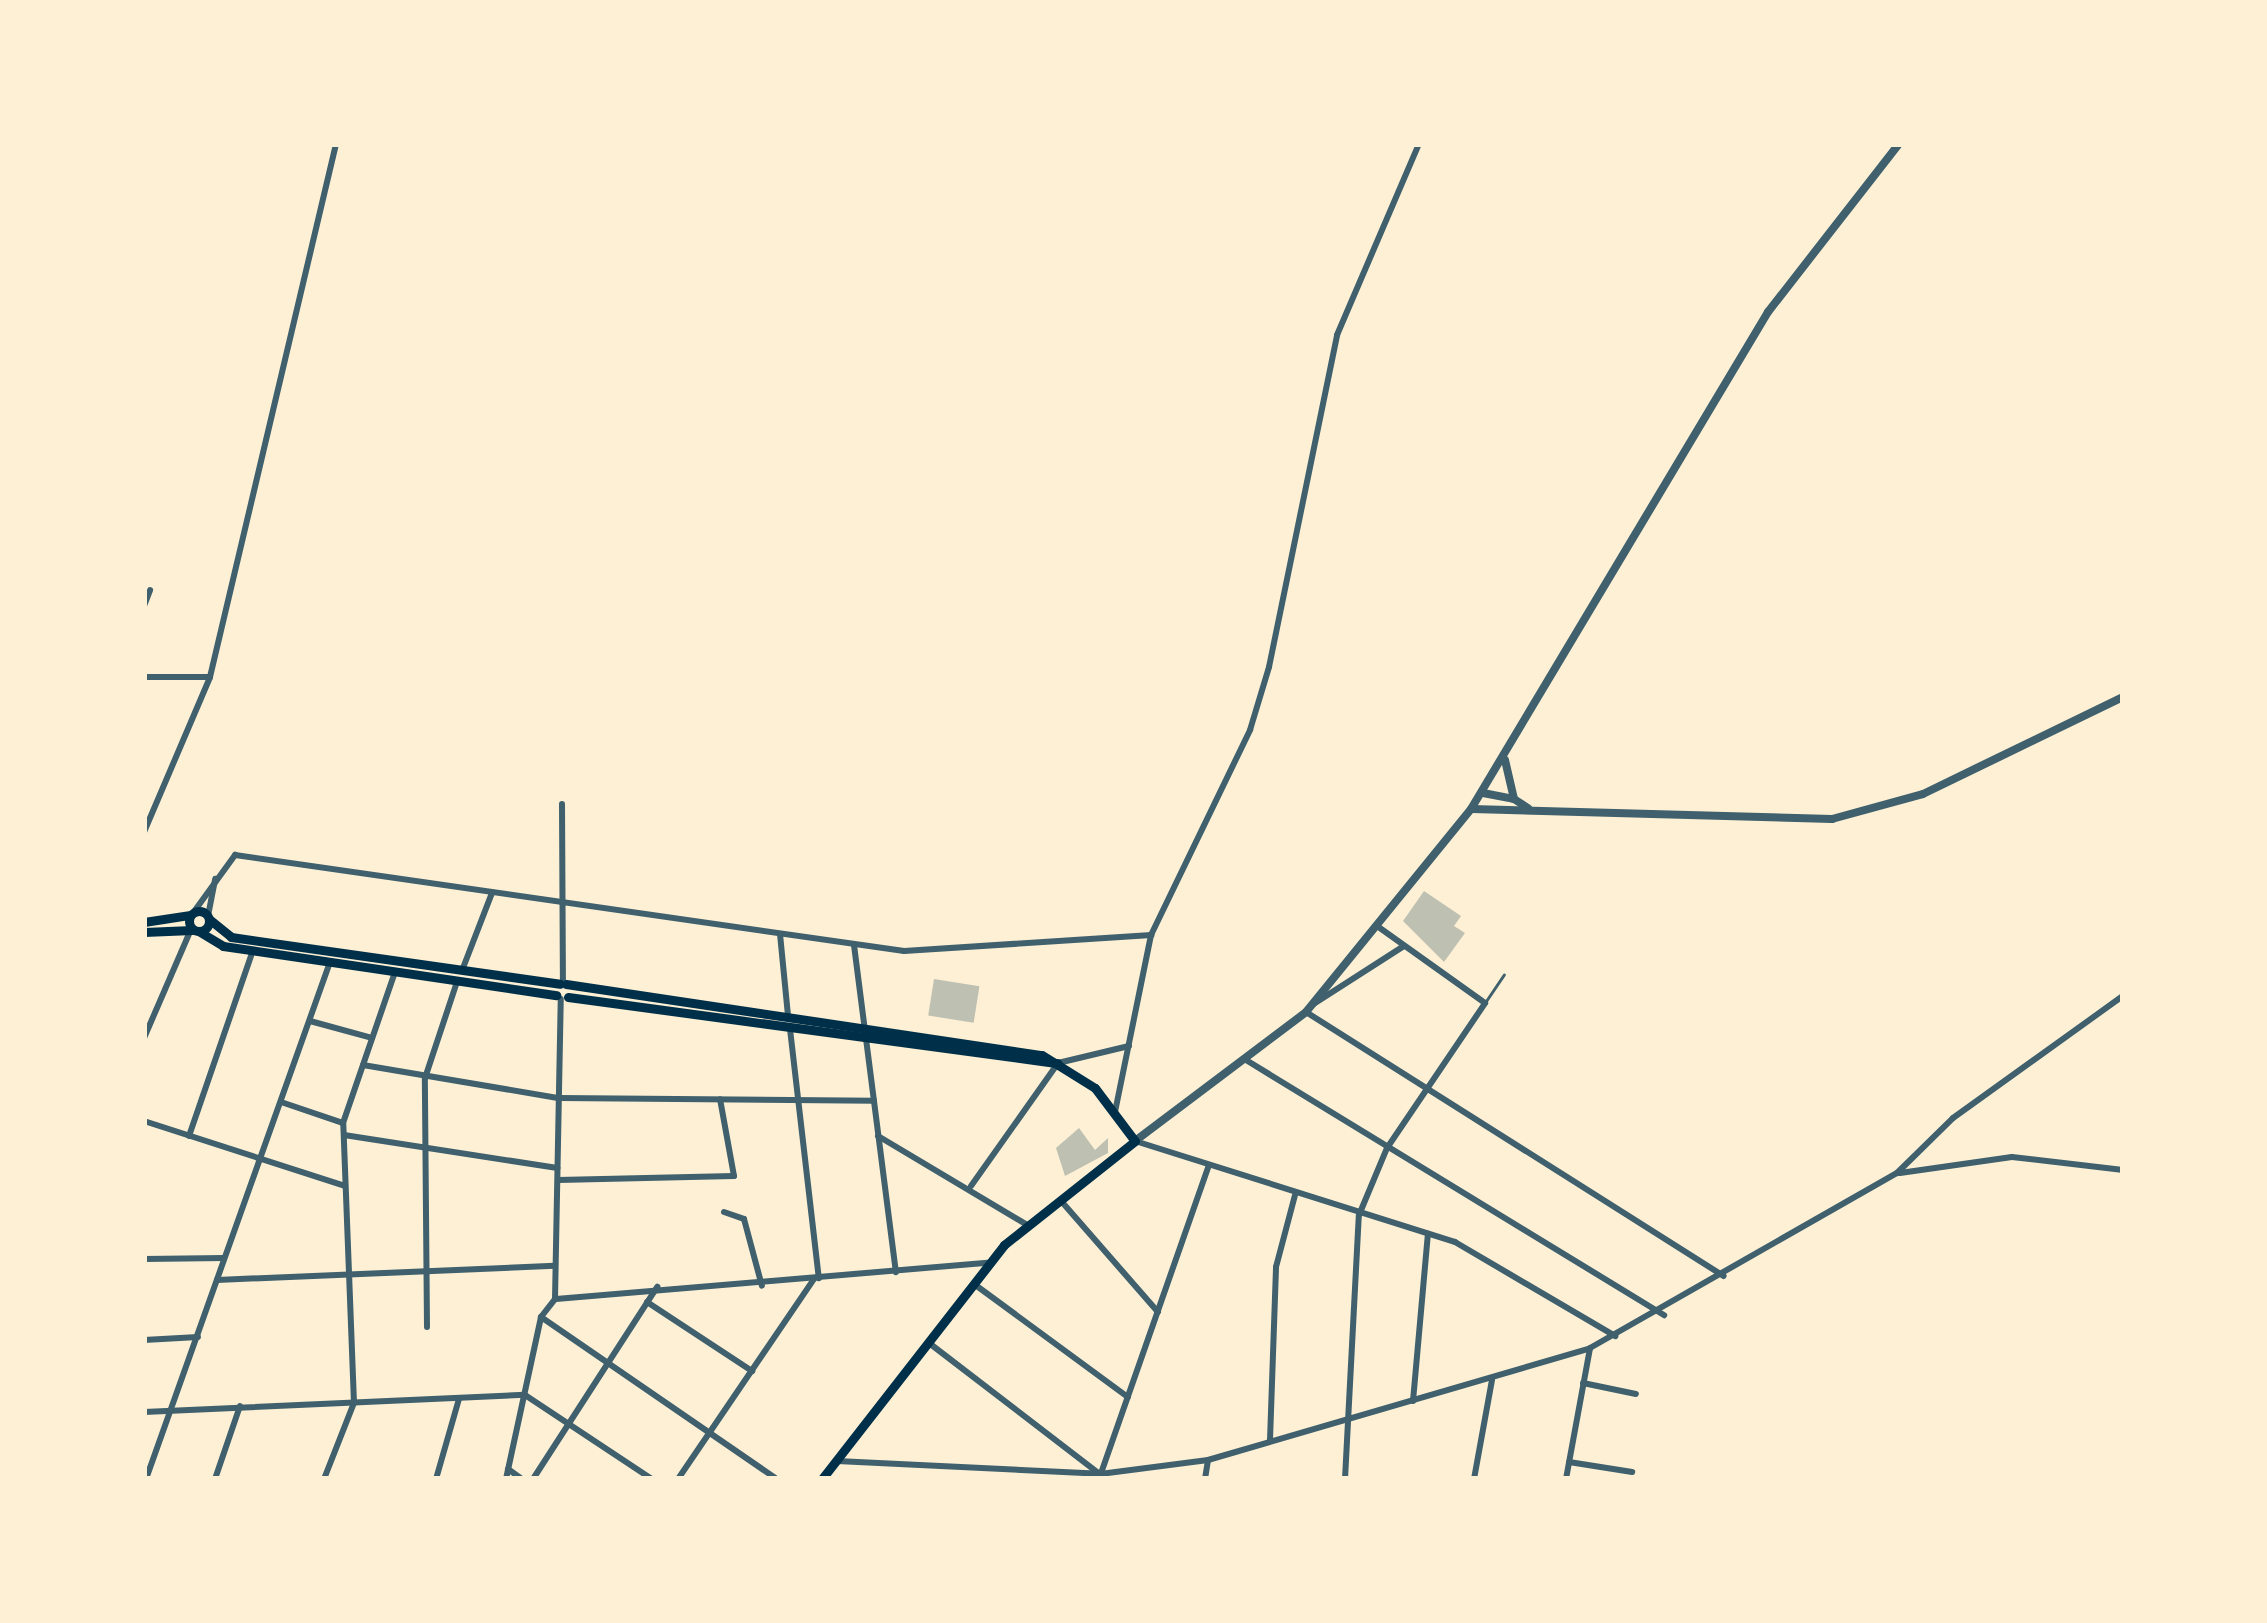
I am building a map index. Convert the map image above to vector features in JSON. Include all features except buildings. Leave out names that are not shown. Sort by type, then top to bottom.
[{"type":"main road","points":[[191,914],[196,931]]},
{"type":"main road","points":[[144,922],[191,914],[208,918],[231,937],[464,968],[562,990],[790,1029],[1058,1063]]},
{"type":"main road","points":[[196,931],[208,918]]},
{"type":"main road","points":[[144,932],[196,931],[253,950],[330,962],[458,981],[788,1016],[1058,1063],[1115,1112],[1135,1141],[988,1263],[822,1479]]},
{"type":"street","points":[[144,832],[210,677],[336,144]]},
{"type":"street","points":[[1115,1112],[1151,935],[1250,730],[1321,389],[1419,144]]},
{"type":"street","points":[[1309,1008],[1483,793],[1768,313],[1899,144]]},
{"type":"street","points":[[144,606],[150,590]]},
{"type":"street","points":[[144,677],[210,677]]},
{"type":"street","points":[[1471,809],[1848,816],[1923,794],[2123,697]]},
{"type":"street","points":[[1505,756],[1514,799]]},
{"type":"street","points":[[1483,793],[1514,799],[1529,809]]},
{"type":"street","points":[[506,1479],[541,1317],[556,1299],[562,804]]},
{"type":"street","points":[[191,914],[218,870],[235,855],[854,945],[932,952],[1151,935]]},
{"type":"street","points":[[208,918],[218,870]]},
{"type":"street","points":[[464,968],[492,892]]},
{"type":"street","points":[[1345,1479],[1354,1414],[1359,1215],[1388,1148],[1485,1003],[1377,926]]},
{"type":"street","points":[[144,1038],[175,945],[196,931]]},
{"type":"street","points":[[780,934],[788,1016]]},
{"type":"street","points":[[854,945],[896,1272]]},
{"type":"street","points":[[1135,1141],[1309,1008],[1404,946]]},
{"type":"street","points":[[190,1136],[253,950]]},
{"type":"street","points":[[146,1479],[330,962]]},
{"type":"street","points":[[324,1479],[354,1403],[343,1123],[395,971]]},
{"type":"street","points":[[427,1327],[421,1150],[424,1078],[458,981]]},
{"type":"street","points":[[837,1460],[1100,1476],[1208,1460],[1589,1348],[1664,1315],[1897,1173],[1952,1118],[2123,996]]},
{"type":"street","points":[[1309,1008],[1725,1277]]},
{"type":"street","points":[[310,1021],[372,1038]]},
{"type":"street","points":[[678,1479],[817,1279],[790,1029]]},
{"type":"street","points":[[971,1186],[1058,1063],[1132,1044]]},
{"type":"street","points":[[1246,1060],[1664,1315]]},
{"type":"street","points":[[363,1065],[559,1098],[874,1101]]},
{"type":"street","points":[[558,1180],[734,1176],[720,1099]]},
{"type":"street","points":[[281,1102],[343,1123]]},
{"type":"street","points":[[144,1121],[345,1186]]},
{"type":"street","points":[[344,1135],[557,1168]]},
{"type":"street","points":[[878,1136],[971,1186],[1029,1226]]},
{"type":"street","points":[[1135,1141],[1428,1234],[1615,1336]]},
{"type":"street","points":[[1897,1173],[2012,1157],[2123,1170]]},
{"type":"street","points":[[1100,1476],[1208,1167]]},
{"type":"street","points":[[1270,1441],[1276,1267],[1295,1195]]},
{"type":"street","points":[[1063,1202],[1158,1312]]},
{"type":"street","points":[[724,1213],[744,1219],[762,1286]]},
{"type":"street","points":[[1412,1401],[1428,1234]]},
{"type":"street","points":[[144,1259],[226,1258]]},
{"type":"street","points":[[556,1299],[656,1287],[762,1286],[988,1263]]},
{"type":"street","points":[[218,1280],[426,1276],[555,1266]]},
{"type":"street","points":[[974,1284],[1128,1397]]},
{"type":"street","points":[[532,1479],[656,1287]]},
{"type":"street","points":[[647,1302],[752,1371]]},
{"type":"street","points":[[541,1317],[777,1479]]},
{"type":"street","points":[[144,1340],[198,1337]]},
{"type":"street","points":[[929,1343],[1100,1476]]},
{"type":"street","points":[[1566,1479],[1589,1348]]},
{"type":"street","points":[[1474,1479],[1492,1379]]},
{"type":"street","points":[[1583,1383],[1636,1394]]},
{"type":"street","points":[[144,1412],[525,1395],[652,1479]]},
{"type":"street","points":[[436,1479],[459,1399]]},
{"type":"street","points":[[215,1479],[240,1406]]},
{"type":"street","points":[[1205,1479],[1208,1460]]},
{"type":"street","points":[[1569,1462],[1632,1472]]},
{"type":"street","points":[[508,1469],[522,1479]]},
{"type":"lane","points":[[1485,1003],[1504,974]]}]
